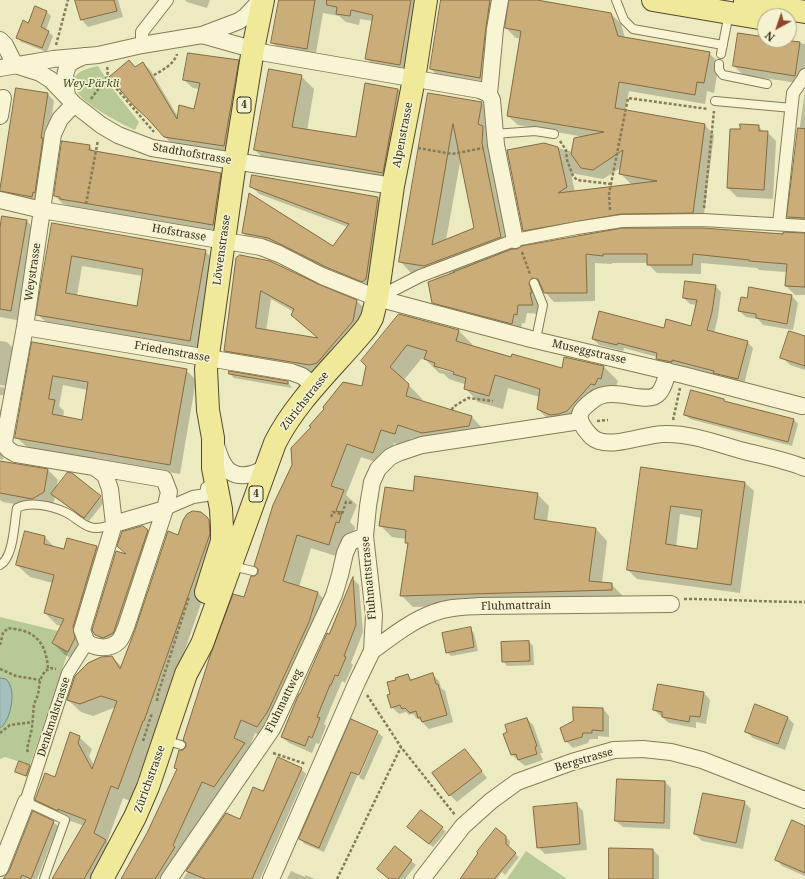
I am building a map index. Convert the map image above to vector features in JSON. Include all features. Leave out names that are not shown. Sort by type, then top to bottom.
[{"type":"main road","name":"Löwenstrasse","points":[[214,495],[213,438],[208,410],[205,378],[223,240],[262,0]]},
{"type":"main road","name":"Alpenstrasse","points":[[381,271],[393,186],[414,78],[426,0]]},
{"type":"main road","points":[[653,0],[805,12]]},
{"type":"main road","points":[[732,6],[757,16]]},
{"type":"main road","name":"Zürichstrasse","points":[[186,674],[202,644],[265,468],[280,433],[299,405],[367,327],[372,318],[377,298],[381,271]]},
{"type":"main road","name":"Zürichstrasse","points":[[102,879],[135,817],[148,786],[172,742],[186,674],[191,638],[222,541],[222,528],[214,495]]},
{"type":"street","points":[[142,45],[142,32],[167,0]]},
{"type":"street","points":[[0,40],[5,45],[8,67],[53,59],[98,55],[142,45],[202,36],[239,21],[262,0]]},
{"type":"street","points":[[500,0],[495,29],[489,94],[492,100],[495,140],[518,245]]},
{"type":"street","points":[[202,36],[266,53],[480,90],[489,94]]},
{"type":"street","points":[[76,101],[65,83],[66,72],[71,62],[85,56]]},
{"type":"street","name":"Stadthofstrasse","points":[[8,67],[40,73],[51,80],[76,101],[101,126],[118,135],[152,148],[393,186]]},
{"type":"street","points":[[779,224],[793,93],[804,79],[805,74]]},
{"type":"street","points":[[0,116],[3,98]]},
{"type":"street","name":"Weystrasse","points":[[76,101],[60,119],[54,129],[25,327],[4,442],[5,447],[10,452],[16,454],[94,467]]},
{"type":"street","name":"Hofstrasse","points":[[0,200],[42,210],[261,247],[279,254],[322,276],[377,298]]},
{"type":"street","points":[[377,298],[420,276],[577,228],[622,221],[703,220],[805,226]]},
{"type":"street","name":"Museggstrasse","points":[[377,298],[536,340],[668,371],[802,406]]},
{"type":"street","name":"Friedenstrasse","points":[[25,327],[291,372],[302,376],[316,386]]},
{"type":"street","points":[[668,371],[663,386],[656,397],[649,399],[615,393],[603,394],[594,399],[584,408],[580,416],[587,421],[591,437],[598,441],[605,442],[623,441],[654,434],[681,434],[805,468]]},
{"type":"street","name":"Fluhmattstrasse","points":[[271,879],[372,650],[374,615],[365,536],[372,482],[378,469],[390,457],[422,445],[587,421]]},
{"type":"street","points":[[213,438],[223,463],[227,469],[234,474],[247,476],[265,468]]},
{"type":"street","points":[[94,467],[164,480],[169,492],[165,509],[126,627],[119,641],[112,646],[102,648],[87,643],[82,630],[114,524],[110,489],[104,475],[94,467]]},
{"type":"street","points":[[114,524],[165,509],[193,497],[214,495]]},
{"type":"street","name":"Fluhmattweg","points":[[169,879],[278,719],[334,595],[345,553],[350,542],[365,536]]},
{"type":"street","name":"Fluhmattrain","points":[[372,650],[411,624],[434,613],[455,608],[480,606],[671,604]]},
{"type":"street","name":"Denkmalstrasse","points":[[0,868],[26,802],[68,673],[87,643]]},
{"type":"street","name":"Bergstrasse","points":[[422,879],[463,826],[491,801],[517,782],[572,762],[614,750],[643,749],[671,752],[702,760],[805,800]]},
{"type":"lane","points":[[616,0],[624,20],[633,29],[723,45]]},
{"type":"lane","points":[[721,54],[732,6]]},
{"type":"lane","points":[[719,64],[719,70],[723,75],[767,84]]},
{"type":"lane","points":[[715,101],[792,108]]},
{"type":"lane","points":[[495,140],[535,131],[554,137]]},
{"type":"lane","points":[[534,283],[543,305],[536,340]]},
{"type":"lane","points":[[1,565],[10,552],[17,508],[24,504],[47,506],[65,512],[90,527],[101,528],[114,524]]},
{"type":"lane","points":[[222,528],[227,538],[227,547],[224,558],[227,563],[252,571]]},
{"type":"lane","points":[[26,802],[66,820],[44,879]]},
{"type":"path","points":[[53,59],[68,0]]},
{"type":"path","points":[[154,75],[173,62],[176,58],[176,50]]},
{"type":"path","points":[[76,101],[106,77],[108,71],[106,64]]},
{"type":"path","points":[[106,77],[154,132]]},
{"type":"path","points":[[610,223],[609,194],[628,98],[714,110]]},
{"type":"path","points":[[703,220],[715,101]]},
{"type":"path","points":[[84,217],[99,135]]},
{"type":"path","points":[[554,137],[560,140],[566,150],[567,160],[573,176],[577,180],[611,184]]},
{"type":"path","points":[[402,145],[452,154],[495,140]]},
{"type":"path","points":[[518,245],[534,283]]},
{"type":"path","points":[[671,427],[680,392]]},
{"type":"path","points":[[452,410],[468,398],[493,401]]},
{"type":"path","points":[[587,421],[608,420]]},
{"type":"path","points":[[332,517],[333,512],[342,514],[346,502],[368,506]]},
{"type":"path","points":[[155,706],[191,591]]},
{"type":"path","points":[[671,604],[680,599],[805,602]]},
{"type":"path","points":[[0,645],[3,633],[8,628],[28,632],[41,642],[48,655],[48,669]]},
{"type":"path","points":[[171,643],[175,644]]},
{"type":"path","points":[[27,749],[33,722],[34,704],[38,695],[40,680],[45,670],[51,668],[68,673]]},
{"type":"path","points":[[0,669],[16,676],[40,680]]},
{"type":"path","points":[[366,694],[402,747],[463,826]]},
{"type":"path","points":[[142,743],[153,711]]},
{"type":"path","points":[[0,734],[10,724],[33,722]]},
{"type":"path","points":[[338,879],[402,747]]},
{"type":"path","points":[[259,748],[320,768]]},
{"type":"green space","name":"Wey-Pärkli","points":[[98,66],[112,88],[139,122],[135,130],[96,109],[75,89],[73,80],[80,72]]},
{"type":"green space","points":[[0,617],[58,631],[52,643],[68,652],[30,765],[5,757],[0,759]]},
{"type":"green space","points":[[526,851],[567,879],[507,879]]},
{"type":"water","points":[[0,678],[6,679],[10,685],[12,702],[9,715],[4,725],[0,728]]},
{"type":"building","points":[[75,0],[114,0],[117,11],[81,20]]},
{"type":"building","points":[[279,0],[315,0],[307,49],[271,43]]},
{"type":"building","points":[[327,0],[411,0],[400,65],[365,59],[373,15],[351,10],[350,16],[336,14],[337,7],[327,5]]},
{"type":"building","points":[[441,0],[490,0],[480,78],[430,69]]},
{"type":"building","points":[[509,0],[537,0],[611,13],[618,36],[710,52],[704,83],[697,82],[695,95],[619,82],[615,108],[705,124],[693,213],[621,214],[523,231],[507,150],[544,143],[558,147],[567,187],[558,193],[657,181],[619,174],[623,150],[593,170],[581,168],[571,154],[574,138],[604,132],[507,116],[521,31],[505,28]]},
{"type":"building","points":[[35,6],[47,11],[41,27],[49,31],[42,48],[16,38],[23,20],[28,23]]},
{"type":"building","points":[[738,33],[757,36],[757,48],[797,48],[797,42],[800,42],[795,76],[733,66]]},
{"type":"building","points":[[188,53],[239,60],[224,146],[164,137],[109,77],[129,60],[135,67],[143,62],[177,119],[179,105],[194,109],[200,83],[183,80]]},
{"type":"building","points":[[269,69],[302,75],[292,127],[356,137],[365,83],[398,89],[383,173],[254,150]]},
{"type":"building","points":[[16,88],[48,93],[35,193],[33,192],[32,197],[0,191]]},
{"type":"building","points":[[428,93],[482,102],[478,124],[483,126],[482,143],[501,237],[424,266],[399,262]],"holes":[[[453,124],[474,228],[432,245]]]},
{"type":"building","points":[[740,124],[759,125],[759,131],[768,131],[764,190],[727,188],[730,129],[740,129]]},
{"type":"building","points":[[798,128],[805,129],[805,218],[787,217]]},
{"type":"building","points":[[62,141],[90,145],[89,150],[221,173],[213,225],[60,199],[60,197],[54,196]]},
{"type":"building","points":[[252,175],[378,197],[366,279],[362,282],[326,267],[268,238],[242,233],[249,193],[333,246],[349,224],[250,187]]},
{"type":"building","points":[[2,216],[27,220],[11,311],[0,309],[0,228]]},
{"type":"building","points":[[52,223],[206,250],[190,341],[36,315]],"holes":[[[72,256],[143,269],[137,306],[66,293]]]},
{"type":"building","points":[[623,228],[703,228],[783,234],[783,232],[805,233],[805,287],[785,286],[787,264],[693,254],[692,265],[647,265],[647,254],[603,254],[603,256],[586,254],[587,293],[544,293],[538,279],[532,278],[529,283],[533,305],[518,305],[517,315],[514,314],[512,324],[432,303],[428,282],[455,272],[453,272],[522,246]]},
{"type":"building","points":[[240,255],[270,261],[318,284],[357,300],[353,321],[317,363],[310,365],[224,351],[236,258]],"holes":[[[261,291],[294,309],[291,315],[318,338],[256,328]]]},
{"type":"building","points":[[685,281],[716,285],[712,312],[707,330],[748,341],[738,379],[672,360],[672,362],[656,359],[657,353],[618,343],[617,345],[592,339],[599,311],[664,328],[666,319],[691,326],[697,300],[683,298]]},
{"type":"building","points":[[749,287],[792,295],[787,324],[756,318],[756,314],[738,311],[741,297],[747,298]]},
{"type":"building","points":[[399,314],[459,330],[456,341],[511,357],[512,354],[562,368],[564,357],[604,366],[601,379],[598,378],[595,385],[591,384],[567,411],[550,415],[537,409],[540,389],[495,375],[489,396],[464,389],[466,378],[453,374],[454,372],[434,366],[435,363],[424,359],[427,351],[407,345],[390,367],[409,384],[406,396],[472,416],[469,426],[422,433],[398,425],[395,434],[381,430],[373,453],[347,444],[331,486],[344,490],[336,511],[342,512],[339,523],[336,522],[329,545],[297,535],[283,581],[318,592],[309,622],[268,711],[257,727],[241,720],[234,738],[245,743],[214,787],[202,782],[173,845],[175,847],[155,879],[121,879],[147,833],[177,769],[174,768],[179,750],[183,750],[186,747],[186,743],[183,740],[211,653],[233,594],[244,597],[251,576],[255,576],[258,573],[258,569],[254,566],[273,505],[292,465],[291,448],[311,427],[309,426],[324,409],[323,407],[343,382],[362,386],[366,366],[361,361]]},
{"type":"building","points":[[789,331],[805,336],[805,366],[780,358]]},
{"type":"building","points":[[32,342],[187,369],[170,465],[15,438]],"holes":[[[53,376],[88,382],[82,420],[52,414],[55,400],[49,399]]]},
{"type":"building","points":[[229,371],[288,381],[288,384],[229,374]]},
{"type":"building","points":[[691,390],[724,399],[724,401],[794,419],[788,442],[684,415]]},
{"type":"building","points":[[0,461],[48,469],[44,492],[32,499],[0,493]]},
{"type":"building","points":[[641,467],[745,482],[731,585],[627,570]],"holes":[[[671,506],[702,510],[697,549],[666,544]]]},
{"type":"building","points":[[68,472],[72,473],[101,496],[84,518],[51,494]]},
{"type":"building","points":[[415,476],[538,493],[534,519],[596,528],[589,581],[612,583],[612,590],[400,596],[408,543],[405,543],[406,530],[379,526],[385,487],[413,491]]},
{"type":"building","points":[[193,511],[201,512],[207,517],[209,520],[210,534],[144,721],[118,789],[111,786],[94,833],[106,840],[84,879],[52,879],[86,820],[58,809],[58,811],[35,800],[45,773],[55,777],[70,732],[80,736],[78,743],[92,769],[117,701],[101,696],[80,704],[67,700],[75,676],[88,663],[101,657],[112,656],[120,669],[135,630],[168,531],[178,535],[183,520],[187,514]]},
{"type":"building","points":[[143,526],[148,530],[114,631],[103,638],[95,635],[92,630],[116,551],[126,554],[117,546],[122,532]]},
{"type":"building","points":[[25,531],[45,536],[44,544],[64,549],[67,538],[97,546],[73,627],[75,638],[68,652],[52,643],[64,619],[44,613],[54,575],[16,565]]},
{"type":"building","points":[[353,577],[356,625],[344,656],[346,657],[338,676],[335,675],[317,717],[320,718],[312,738],[309,736],[305,746],[281,737],[327,633],[329,634]]},
{"type":"building","points":[[471,627],[474,647],[446,653],[442,633]]},
{"type":"building","points":[[529,641],[530,661],[502,662],[501,642]]},
{"type":"building","points":[[433,673],[436,684],[438,684],[447,715],[422,722],[420,717],[418,718],[416,711],[410,713],[405,708],[402,709],[400,705],[391,708],[387,695],[390,694],[387,682],[396,680],[395,678],[408,674],[410,680]]},
{"type":"building","points":[[658,684],[704,692],[700,717],[690,716],[689,722],[662,717],[662,712],[653,710]]},
{"type":"building","points":[[755,704],[788,717],[778,744],[745,732]]},
{"type":"building","points":[[573,707],[603,708],[603,731],[592,730],[592,733],[583,733],[582,737],[565,742],[560,728],[573,721]]},
{"type":"building","points":[[527,718],[537,746],[535,747],[537,754],[518,760],[516,754],[511,755],[503,734],[507,732],[505,725]]},
{"type":"building","points":[[351,719],[378,731],[359,775],[351,772],[319,848],[299,839]]},
{"type":"building","points":[[465,749],[482,771],[449,796],[432,773]]},
{"type":"building","points":[[278,757],[302,768],[252,879],[205,879],[186,871],[226,813],[240,819],[253,787],[263,791]]},
{"type":"building","points":[[19,761],[30,765],[26,776],[15,772]]},
{"type":"building","points":[[617,779],[665,781],[664,823],[615,821]]},
{"type":"building","points":[[703,793],[745,801],[736,843],[694,834]]},
{"type":"building","points":[[577,803],[580,844],[537,848],[533,807]]},
{"type":"building","points":[[421,810],[443,827],[429,844],[407,827]]},
{"type":"building","points":[[33,811],[54,821],[31,879],[22,875],[20,879],[3,879],[9,871]]},
{"type":"building","points":[[792,820],[805,826],[805,873],[775,860]]},
{"type":"building","points":[[496,828],[506,836],[506,844],[516,853],[494,879],[460,879],[478,853],[477,852]]},
{"type":"building","points":[[395,846],[412,860],[398,879],[389,879],[377,869]]},
{"type":"building","points":[[609,848],[653,849],[653,879],[609,879]]}]
